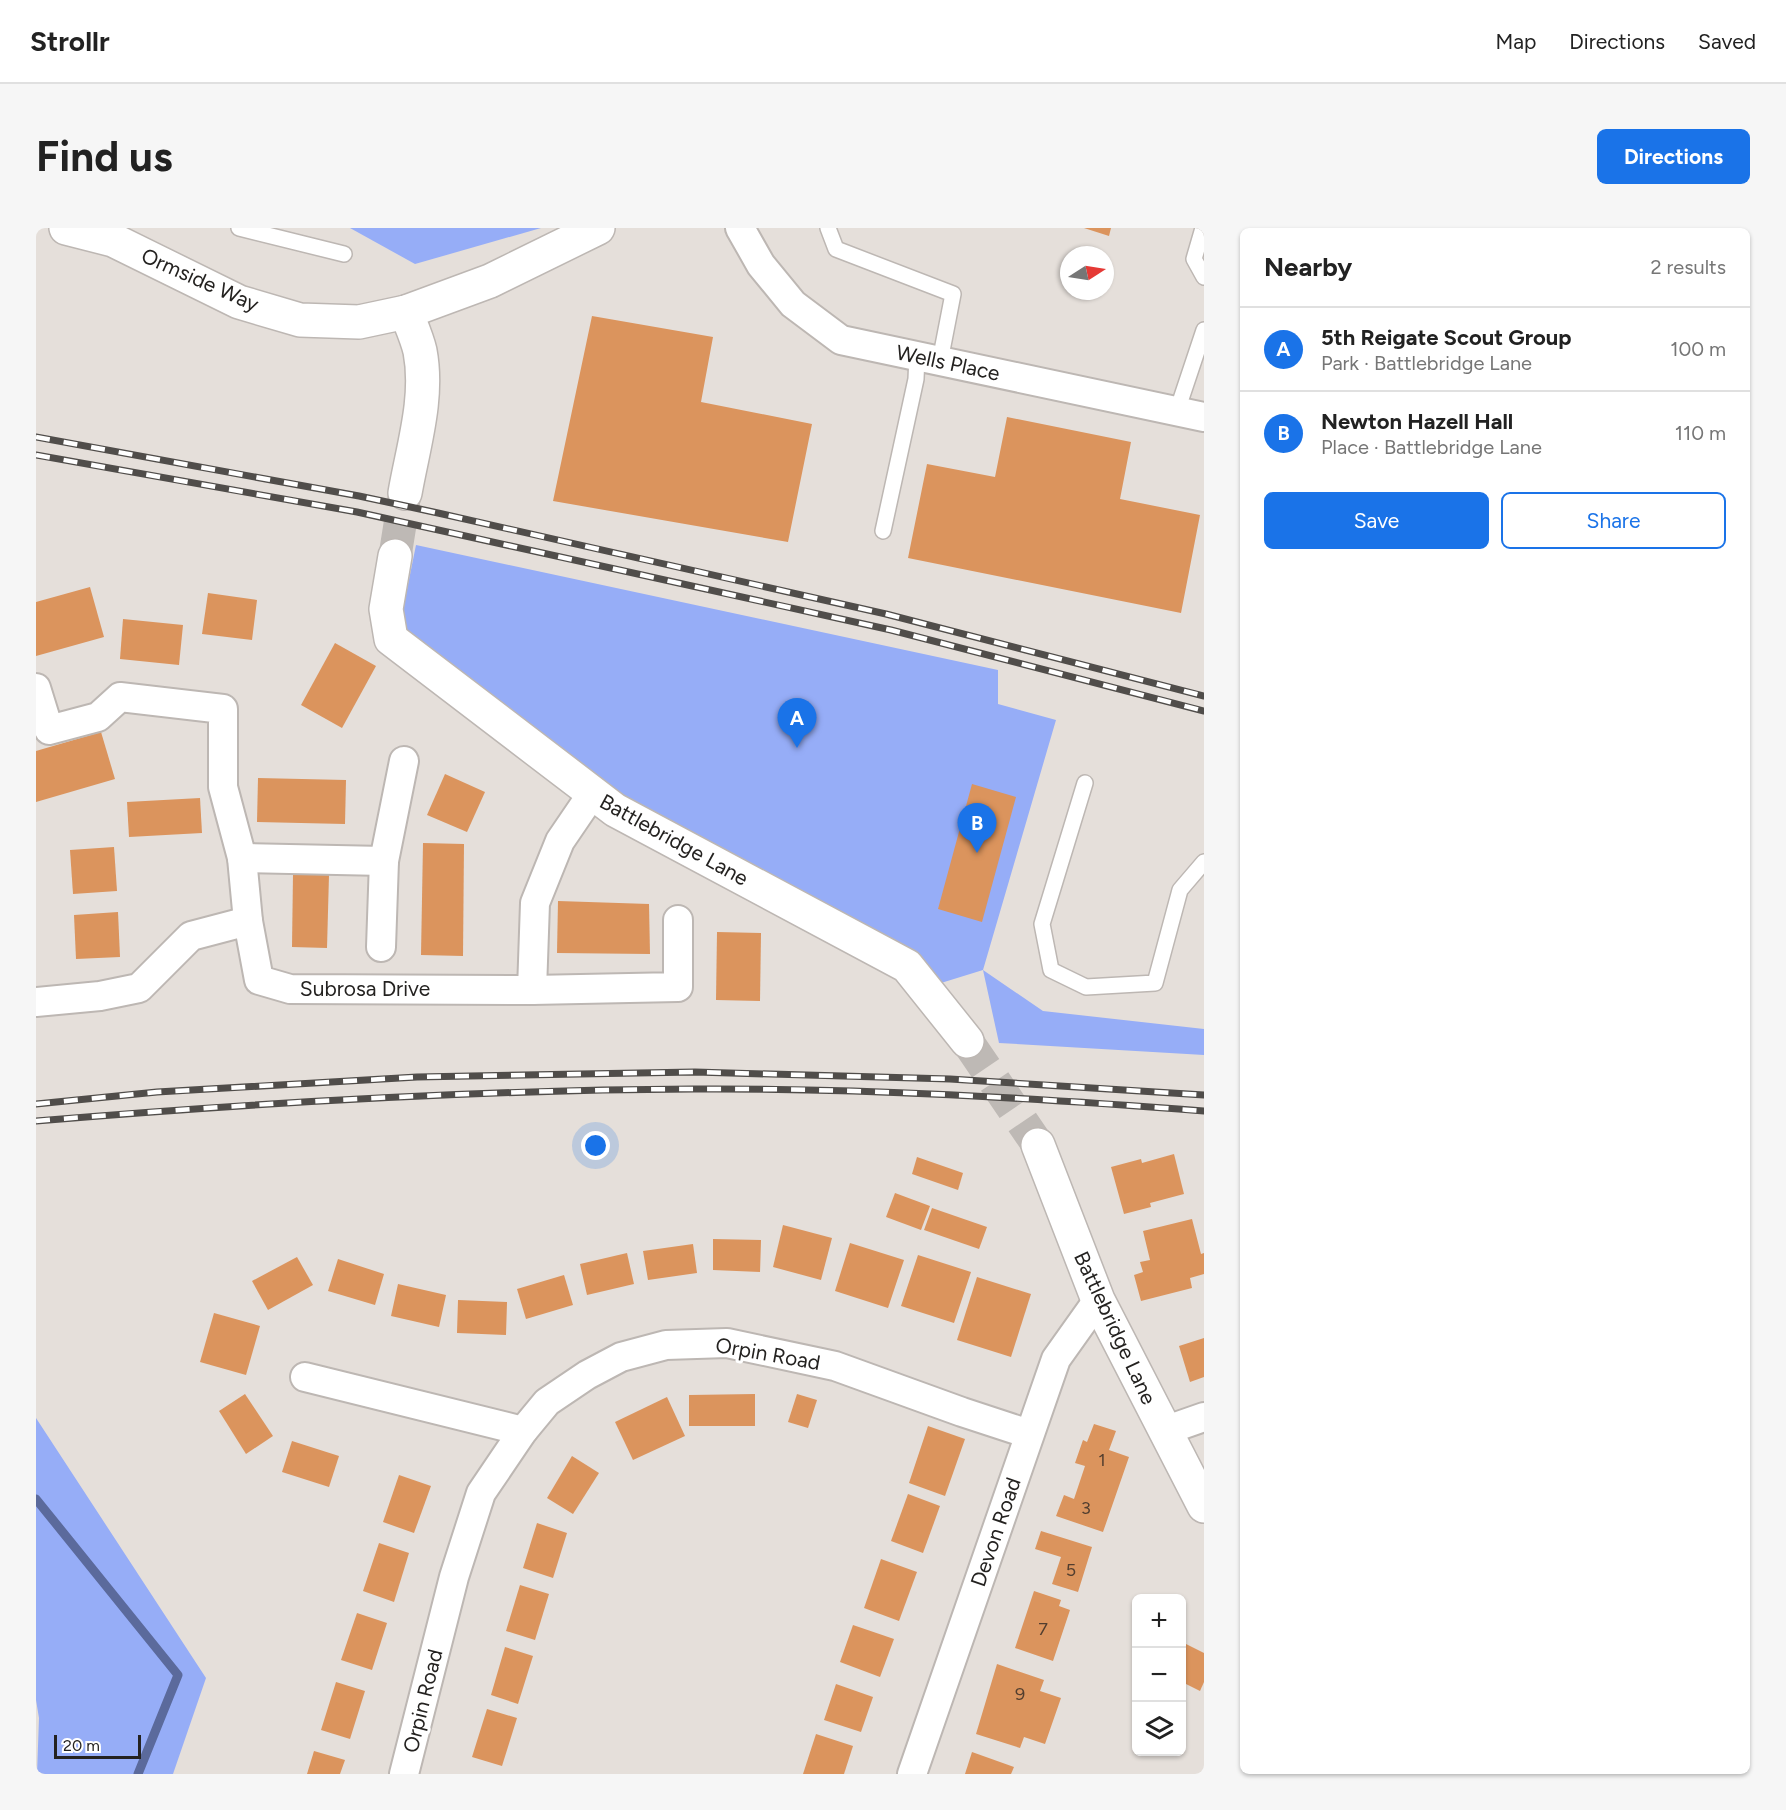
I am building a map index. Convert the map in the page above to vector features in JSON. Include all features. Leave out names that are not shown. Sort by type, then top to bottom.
[{"type":"street","name":"Ormside Way","points":[[66,228],[115,234],[239,302],[300,320],[359,322],[406,312],[490,281],[583,231]]},
{"type":"street","name":"Wells Place","points":[[740,228],[761,266],[794,304],[841,340],[1190,414]]},
{"type":"street","points":[[405,493],[421,406],[423,378],[420,351],[406,312]]},
{"type":"street","name":"Battlebridge Lane","points":[[395,556],[386,609],[391,639],[615,810],[907,966],[967,1041]]},
{"type":"street","name":"Subrosa Drive","points":[[36,687],[49,730],[98,717],[120,697],[224,709],[223,787],[242,858],[248,921],[259,980],[290,989],[532,990],[678,987],[678,920]]},
{"type":"street","points":[[381,947],[384,861],[404,761]]},
{"type":"street","points":[[532,990],[535,903],[560,841],[592,794]]},
{"type":"street","points":[[242,858],[384,861]]},
{"type":"street","points":[[36,1002],[100,996],[139,988],[191,936],[248,921]]},
{"type":"street","name":"Battlebridge Lane","points":[[1038,1145],[1098,1300],[1204,1506]]},
{"type":"street","name":"Devon Road","points":[[912,1774],[1056,1359],[1098,1300]]},
{"type":"street","name":"Orpin Road","points":[[404,1774],[454,1577],[482,1493],[523,1431],[547,1402],[587,1375],[621,1358],[666,1345],[727,1343],[835,1366],[1029,1434]]},
{"type":"street","points":[[305,1377],[523,1431]]},
{"type":"street","points":[[1164,1431],[1204,1418]]},
{"type":"lane","points":[[239,228],[344,254]]},
{"type":"lane","points":[[828,228],[836,249],[953,294],[928,359],[916,380],[883,531]]},
{"type":"lane","points":[[1203,228],[1194,259],[1204,277]]},
{"type":"lane","points":[[1190,414],[1204,330]]},
{"type":"lane","points":[[1085,783],[1042,924],[1051,970],[1086,987],[1155,983],[1180,890],[1204,862]]},
{"type":"shaded area","points":[[350,228],[541,228],[415,264]]},
{"type":"shaded area","points":[[416,545],[998,670],[998,704],[1056,720],[983,970],[941,983],[579,775],[400,624]]},
{"type":"shaded area","points":[[983,970],[1043,1011],[1204,1029],[1204,1055],[999,1043]]},
{"type":"shaded area","points":[[36,1418],[206,1678],[173,1774],[37,1774],[39,1718],[36,1700]]},
{"type":"building","points":[[1084,228],[1111,228],[1109,236]]},
{"type":"building","points":[[592,316],[713,337],[701,402],[812,424],[788,542],[553,501]]},
{"type":"building","points":[[1007,417],[1131,442],[1120,499],[1200,515],[1181,613],[908,558],[927,464],[995,477]]},
{"type":"building","points":[[90,587],[104,637],[36,656],[36,602]]},
{"type":"building","points":[[208,593],[257,600],[252,640],[202,634]]},
{"type":"building","points":[[123,619],[183,625],[179,665],[120,659]]},
{"type":"building","points":[[335,643],[376,666],[342,728],[301,705]]},
{"type":"building","points":[[101,732],[115,779],[36,802],[36,751]]},
{"type":"building","points":[[445,774],[485,792],[467,832],[427,815]]},
{"type":"building","points":[[258,778],[346,780],[345,824],[257,822]]},
{"type":"building","points":[[972,784],[1016,797],[982,922],[938,909]]},
{"type":"building","points":[[200,798],[202,833],[129,837],[127,802]]},
{"type":"building","points":[[423,843],[464,844],[463,956],[421,955]]},
{"type":"building","points":[[114,847],[117,891],[73,894],[70,850]]},
{"type":"building","points":[[293,874],[329,875],[327,948],[292,947]]},
{"type":"building","points":[[558,901],[649,904],[650,954],[557,953]]},
{"type":"building","points":[[118,912],[120,957],[76,959],[74,915]]},
{"type":"building","points":[[717,932],[761,933],[760,1001],[716,1000]]},
{"type":"building","points":[[1174,1154],[1184,1194],[1150,1203],[1151,1207],[1124,1214],[1111,1167],[1141,1159],[1142,1163]]},
{"type":"building","points":[[917,1157],[963,1173],[958,1190],[912,1174]]},
{"type":"building","points":[[895,1193],[930,1206],[921,1230],[886,1217]]},
{"type":"building","points":[[932,1208],[987,1227],[979,1249],[924,1230]]},
{"type":"building","points":[[1192,1219],[1201,1254],[1204,1253],[1204,1274],[1190,1278],[1192,1288],[1141,1301],[1134,1275],[1143,1272],[1140,1262],[1150,1260],[1143,1231]]},
{"type":"building","points":[[783,1225],[832,1238],[821,1280],[773,1267]]},
{"type":"building","points":[[713,1239],[761,1240],[760,1272],[713,1270]]},
{"type":"building","points":[[850,1243],[904,1260],[888,1308],[835,1291]]},
{"type":"building","points":[[693,1244],[697,1273],[648,1280],[643,1251]]},
{"type":"building","points":[[627,1253],[634,1284],[587,1295],[580,1264]]},
{"type":"building","points":[[918,1255],[971,1272],[954,1323],[901,1306]]},
{"type":"building","points":[[297,1257],[313,1285],[268,1310],[252,1281]]},
{"type":"building","points":[[338,1259],[384,1274],[375,1305],[328,1291]]},
{"type":"building","points":[[564,1275],[573,1305],[526,1319],[517,1289]]},
{"type":"building","points":[[977,1277],[1031,1294],[1011,1357],[957,1340]]},
{"type":"building","points":[[398,1284],[446,1295],[439,1327],[391,1316]]},
{"type":"building","points":[[458,1300],[507,1302],[506,1335],[457,1333]]},
{"type":"building","points":[[214,1313],[260,1326],[246,1375],[200,1362]]},
{"type":"building","points":[[1204,1338],[1204,1377],[1190,1382],[1179,1346]]},
{"type":"building","points":[[245,1394],[273,1436],[246,1454],[219,1411]]},
{"type":"building","points":[[755,1394],[755,1426],[689,1426],[689,1395]]},
{"type":"building","points":[[797,1394],[817,1400],[808,1428],[788,1422]]},
{"type":"building","points":[[667,1397],[685,1436],[633,1460],[615,1422]]},
{"type":"building","points":[[1094,1424],[1116,1431],[1109,1450],[1129,1457],[1103,1532],[1056,1516],[1064,1495],[1074,1499],[1085,1466],[1075,1463],[1083,1440],[1087,1442]]},
{"type":"building","points":[[928,1426],[965,1439],[945,1496],[909,1483]]},
{"type":"building","points":[[292,1441],[339,1456],[329,1487],[282,1472]]},
{"type":"building","points":[[572,1456],[599,1473],[573,1514],[547,1498]]},
{"type":"building","points":[[399,1475],[431,1486],[414,1533],[383,1522]]},
{"type":"building","points":[[908,1494],[940,1506],[923,1553],[891,1541]]},
{"type":"building","points":[[537,1523],[567,1533],[553,1578],[523,1568]]},
{"type":"building","points":[[1041,1531],[1092,1547],[1078,1592],[1052,1584],[1061,1557],[1035,1549]]},
{"type":"building","points":[[379,1543],[409,1553],[394,1602],[363,1591]]},
{"type":"building","points":[[881,1559],[917,1572],[899,1621],[864,1608]]},
{"type":"building","points":[[520,1585],[549,1594],[535,1640],[506,1631]]},
{"type":"building","points":[[1034,1591],[1061,1600],[1059,1606],[1070,1610],[1053,1661],[1015,1648]]},
{"type":"building","points":[[357,1613],[387,1623],[372,1670],[341,1660]]},
{"type":"building","points":[[853,1625],[894,1639],[880,1677],[840,1662]]},
{"type":"building","points":[[1186,1644],[1204,1653],[1204,1682],[1200,1691],[1186,1684]]},
{"type":"building","points":[[505,1647],[533,1656],[518,1704],[491,1695]]},
{"type":"building","points":[[997,1664],[1044,1680],[1040,1691],[1061,1698],[1045,1744],[1024,1737],[1020,1748],[976,1734]]},
{"type":"building","points":[[336,1682],[365,1691],[350,1739],[321,1730]]},
{"type":"building","points":[[836,1684],[873,1697],[861,1732],[824,1720]]},
{"type":"building","points":[[487,1709],[517,1718],[502,1766],[472,1757]]},
{"type":"building","points":[[816,1734],[853,1746],[844,1774],[803,1774]]},
{"type":"building","points":[[314,1751],[345,1760],[340,1774],[307,1774]]},
{"type":"building","points":[[972,1752],[1014,1767],[1011,1774],[965,1774]]},
{"type":"waterway","points":[[36,1499],[178,1675],[138,1774]]},
{"type":"tunnel","points":[[395,556],[405,493]]},
{"type":"tunnel","points":[[967,1041],[1038,1145]]},
{"type":"railway","points":[[36,437],[359,496],[438,513],[886,614],[1204,696]]},
{"type":"railway","points":[[36,455],[357,512],[891,630],[1204,711]]},
{"type":"railway","points":[[36,1104],[157,1092],[417,1077],[695,1072],[950,1079],[1204,1095]]},
{"type":"railway","points":[[36,1121],[364,1099],[529,1092],[693,1089],[821,1090],[949,1095],[1204,1111]]},
{"type":"place","name":"5th Reigate Scout Group","points":[[797,748]]},
{"type":"place","name":"Newton Hazell Hall","points":[[977,853]]}]
